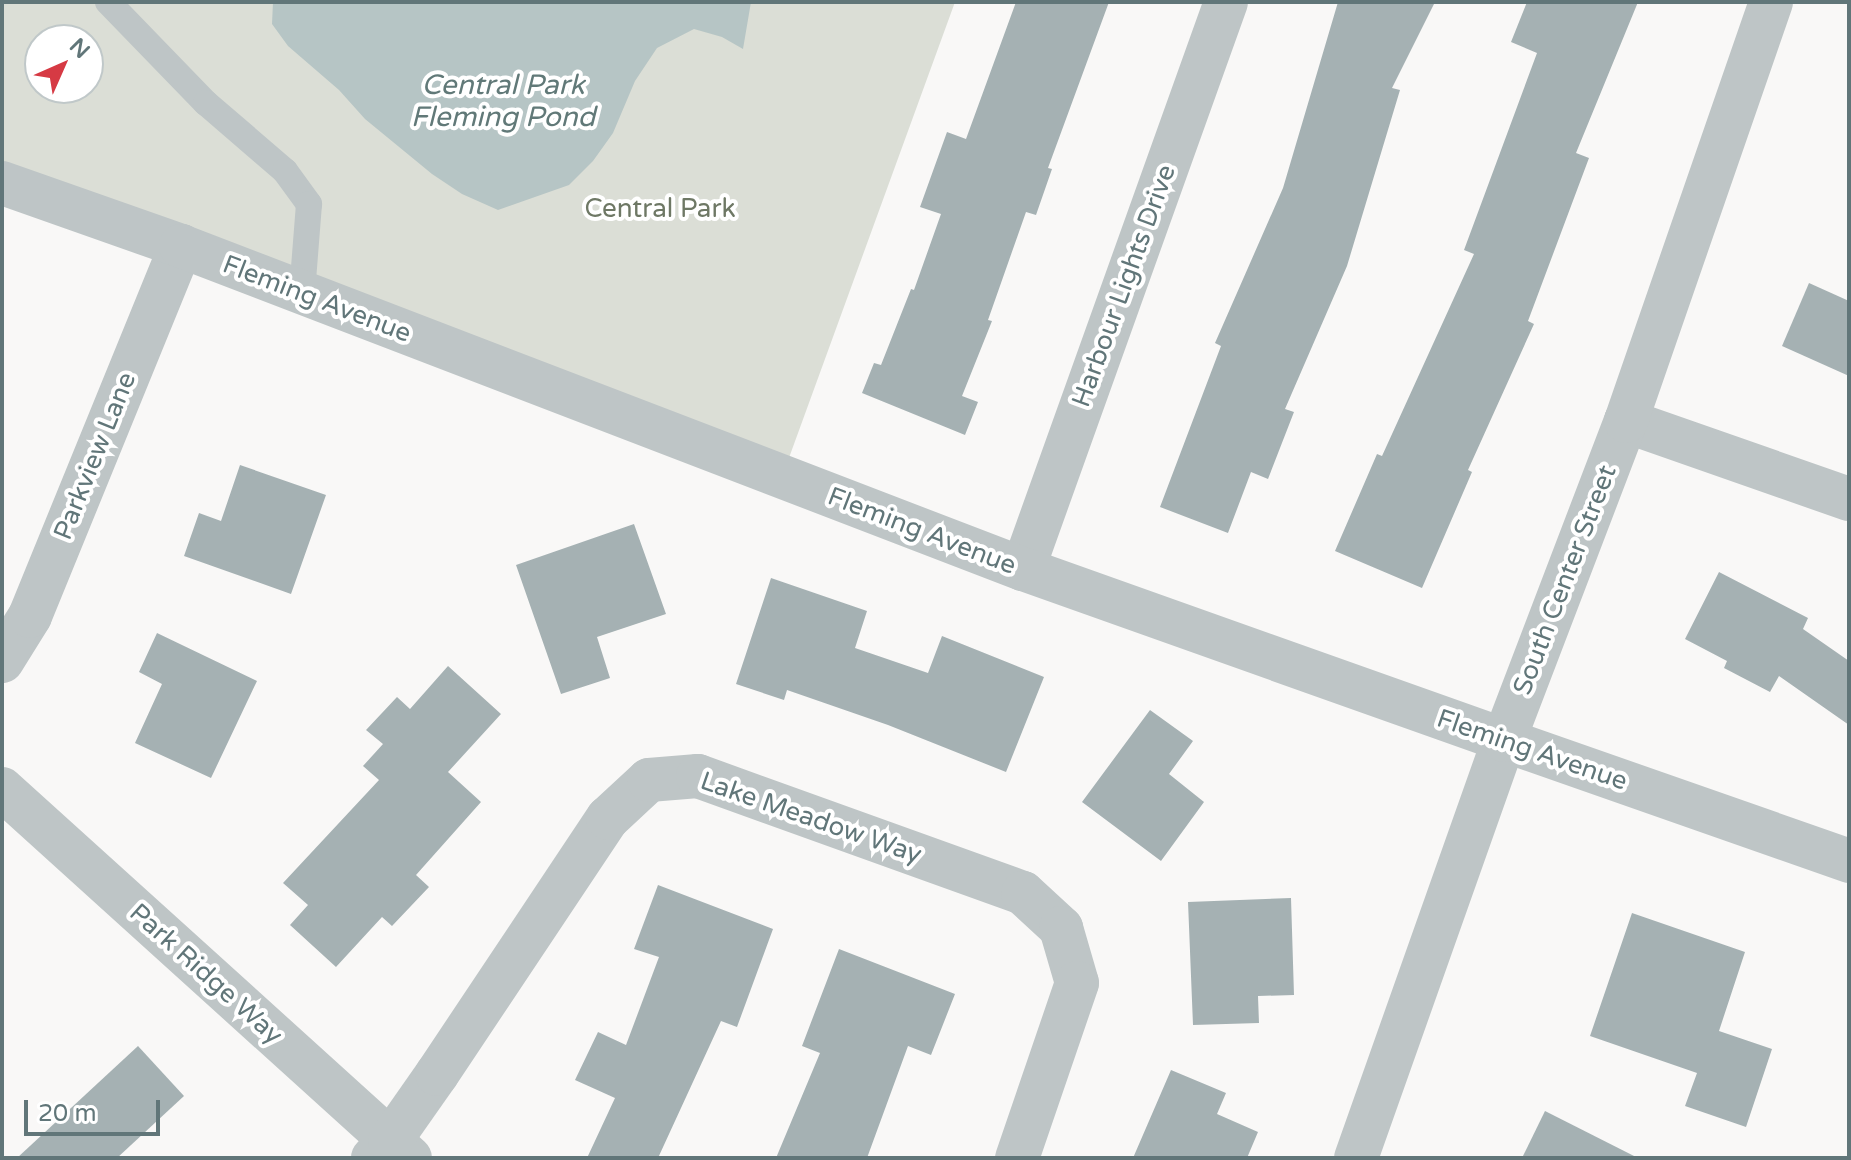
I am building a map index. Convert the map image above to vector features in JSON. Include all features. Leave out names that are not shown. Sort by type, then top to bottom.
[{"type":"street","name":"Harbour Lights Drive","points":[[1023,569],[1226,2]]},
{"type":"street","name":"South Center Street","points":[[1356,1158],[1504,740],[1626,421],[1771,2]]},
{"type":"street","name":"Fleming Avenue","points":[[2,183],[181,246],[1023,569],[1849,861]]},
{"type":"street","name":"Parkview Lane","points":[[2,661],[30,616],[181,246]]},
{"type":"street","points":[[1626,421],[1849,499]]},
{"type":"street","name":"Lake Meadow Way","points":[[391,1152],[608,818],[649,780],[698,776],[1023,893],[1061,928],[1077,983],[1017,1158]]},
{"type":"street","name":"Park Ridge Way","points":[[2,789],[391,1152]]},
{"type":"lane","points":[[108,2],[206,103],[285,171],[309,204],[302,293]]},
{"type":"green space","name":"Central Park","points":[[2,2],[955,2],[782,477],[2,184]]},
{"type":"water","name":"Central Park Fleming Pond","points":[[273,2],[751,2],[743,49],[722,37],[694,29],[657,48],[635,81],[613,133],[593,161],[569,185],[498,210],[462,194],[432,174],[365,119],[339,90],[288,46],[272,24]]},
{"type":"building","points":[[1016,2],[1109,2],[1048,168],[1052,169],[1036,215],[1026,212],[988,320],[992,321],[962,396],[978,402],[965,435],[862,393],[874,363],[881,365],[911,289],[914,290],[941,214],[920,207],[947,132],[966,139]]},
{"type":"building","points":[[1338,2],[1435,2],[1392,88],[1400,90],[1347,266],[1285,409],[1294,412],[1268,479],[1251,472],[1228,533],[1160,507],[1221,346],[1215,343],[1283,188]]},
{"type":"building","points":[[1527,2],[1638,2],[1576,153],[1589,158],[1528,321],[1534,324],[1468,470],[1472,472],[1422,588],[1335,551],[1377,454],[1382,456],[1474,254],[1464,250],[1537,53],[1511,42]]},
{"type":"building","points":[[1809,283],[1849,301],[1849,376],[1782,346]]},
{"type":"building","points":[[240,465],[326,495],[291,594],[184,556],[199,513],[221,521]]},
{"type":"building","points":[[634,524],[666,614],[597,637],[610,678],[561,694],[516,565]]},
{"type":"building","points":[[1719,572],[1808,618],[1803,629],[1849,661],[1849,725],[1779,676],[1770,692],[1724,668],[1727,661],[1685,639]]},
{"type":"building","points":[[771,578],[867,611],[855,648],[928,673],[942,636],[1044,677],[1006,772],[888,725],[787,690],[784,700],[736,684]]},
{"type":"building","points":[[157,633],[257,681],[211,778],[135,743],[162,684],[139,672]]},
{"type":"building","points":[[448,666],[501,714],[448,772],[481,802],[416,875],[429,887],[392,926],[382,917],[336,967],[290,925],[308,905],[283,883],[379,780],[363,766],[383,744],[366,730],[397,697],[410,709]]},
{"type":"building","points":[[1150,710],[1193,741],[1169,774],[1204,802],[1161,861],[1082,802]]},
{"type":"building","points":[[658,885],[773,929],[737,1027],[721,1021],[658,1158],[587,1158],[615,1098],[575,1080],[598,1032],[626,1045],[659,957],[634,949]]},
{"type":"building","points":[[1291,898],[1294,995],[1258,996],[1259,1023],[1193,1025],[1188,902]]},
{"type":"building","points":[[1632,913],[1745,952],[1719,1031],[1772,1049],[1746,1127],[1685,1106],[1697,1073],[1590,1036]]},
{"type":"building","points":[[839,949],[955,994],[931,1055],[908,1046],[867,1158],[776,1158],[820,1053],[802,1046]]},
{"type":"building","points":[[138,1046],[184,1096],[117,1158],[17,1158]]},
{"type":"building","points":[[1171,1070],[1226,1093],[1217,1114],[1258,1132],[1247,1158],[1133,1158]]},
{"type":"building","points":[[1545,1111],[1638,1158],[1522,1158]]}]
